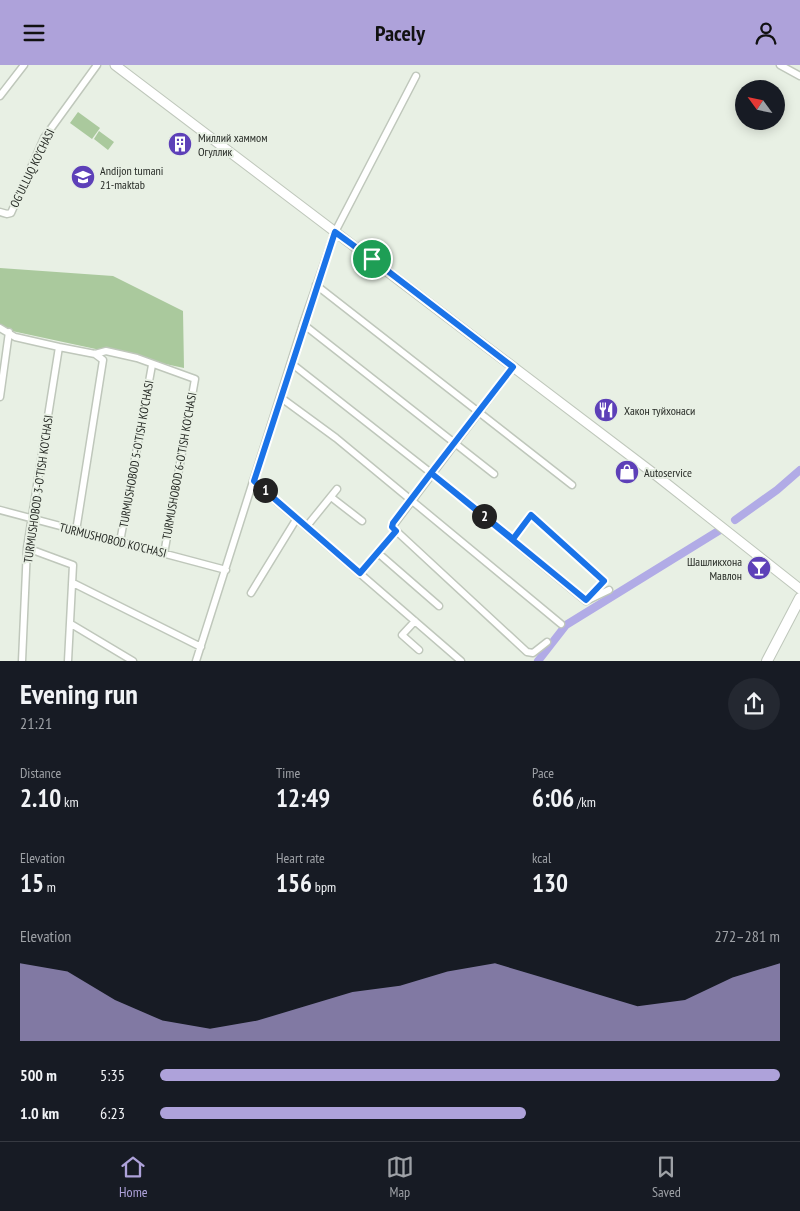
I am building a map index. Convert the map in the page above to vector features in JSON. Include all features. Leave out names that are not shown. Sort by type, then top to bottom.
[{"type":"highway","points":[[767,661],[799,605]]},
{"type":"highway","points":[[773,661],[799,605]]},
{"type":"main road","points":[[115,65],[513,367],[800,589]]},
{"type":"street","points":[[0,96],[24,65]]},
{"type":"street","name":"OG'ULLUQ KO'CHASI","points":[[0,212],[11,213],[44,138],[96,65]]},
{"type":"street","points":[[780,65],[800,77]]},
{"type":"street","points":[[196,661],[303,324],[335,232],[416,76]]},
{"type":"street","points":[[316,285],[572,485]]},
{"type":"street","points":[[303,324],[494,475]]},
{"type":"street","points":[[0,328],[15,337],[95,354],[103,360],[76,531]]},
{"type":"street","points":[[0,397],[9,332]]},
{"type":"street","name":"TURMUSHOBOD 3-O'TISH KO'CHASI","points":[[22,661],[28,547],[59,347]]},
{"type":"street","points":[[95,354],[106,351],[137,358],[152,365]]},
{"type":"street","points":[[291,363],[431,473],[586,600]]},
{"type":"street","name":"TURMUSHOBOD 6-O'TISH KO'CHASI","points":[[152,365],[195,379],[164,554]]},
{"type":"street","name":"TURMUSHOBOD 5-O'TISH KO'CHASI","points":[[120,542],[152,365]]},
{"type":"street","points":[[513,367],[393,523],[392,527],[527,652],[533,653],[547,641]]},
{"type":"street","points":[[280,397],[336,438],[561,624]]},
{"type":"street","points":[[254,481],[461,661]]},
{"type":"street","points":[[307,526],[336,489]]},
{"type":"street","points":[[331,497],[362,521]]},
{"type":"street","name":"TURMUSHOBOD KO'CHASI","points":[[0,510],[226,570]]},
{"type":"street","points":[[513,539],[531,515],[604,581],[586,600]]},
{"type":"street","points":[[251,593],[297,518]]},
{"type":"street","points":[[360,573],[396,531]]},
{"type":"street","points":[[28,547],[72,564],[72,624],[68,661]]},
{"type":"street","points":[[378,553],[440,606]]},
{"type":"street","points":[[73,583],[201,647]]},
{"type":"street","points":[[586,600],[608,590]]},
{"type":"street","points":[[415,621],[402,635],[419,651]]},
{"type":"street","points":[[72,624],[134,661]]},
{"type":"green space","points":[[78,112],[100,128],[92,139],[70,123]]},
{"type":"green space","points":[[99,131],[114,142],[108,150],[94,139]]},
{"type":"green space","points":[[0,268],[113,276],[183,311],[184,368],[12,331],[0,324]]},
{"type":"waterway","points":[[735,520],[777,490],[800,470]]},
{"type":"waterway","points":[[538,661],[566,625],[720,530]]},
{"type":"place","name":"Миллий хаммом Огуллик","points":[[180,144]]},
{"type":"place","name":"Andijon tumani 21-maktab","points":[[83,177]]},
{"type":"place","name":"Хакон туйхонаси","points":[[606,410]]},
{"type":"place","name":"Autoservice","points":[[627,472]]},
{"type":"place","name":"Шашликхона Мавлон","points":[[759,568]]},
{"type":"route","points":[[372,259],[335,232],[303,324],[254,481],[360,573],[396,531],[392,527],[393,523],[431,473],[586,601],[604,581],[531,515],[513,539],[431,473],[513,367],[386,272],[372,259]]}]
